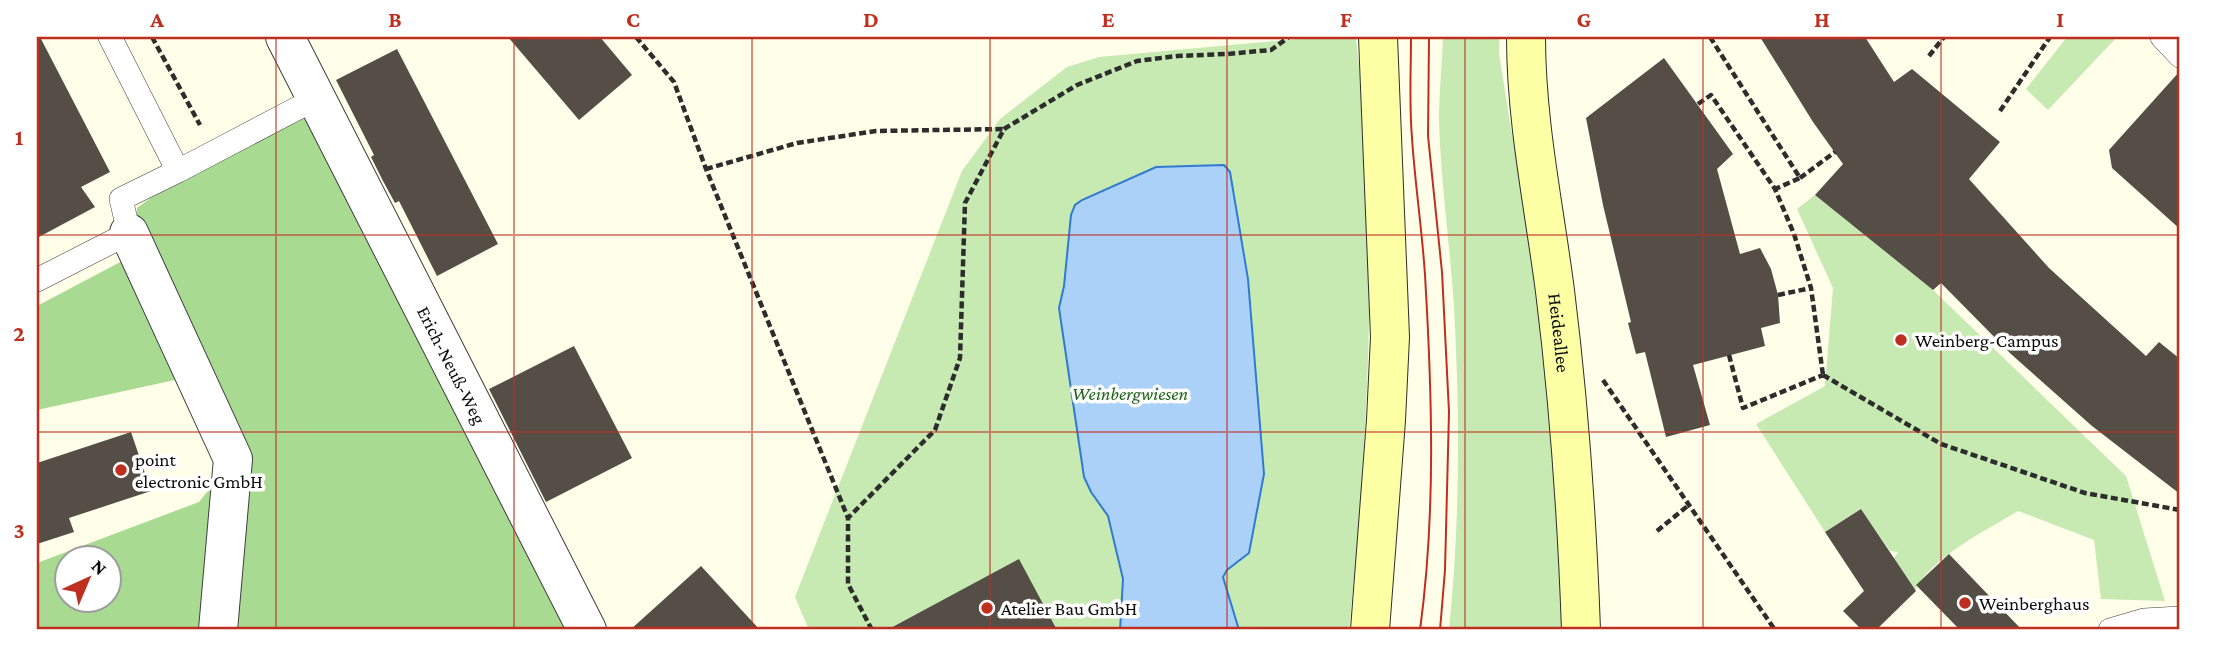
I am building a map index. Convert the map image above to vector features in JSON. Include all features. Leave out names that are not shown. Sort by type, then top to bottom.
[{"type":"main road","points":[[1370,630],[1387,420],[1390,337],[1378,37]]},
{"type":"main road","name":"Heideallee","points":[[1527,37],[1526,74],[1536,170],[1555,291],[1573,462],[1581,630]]},
{"type":"street","name":"Erich-Neuß-Weg","points":[[285,37],[587,630]]},
{"type":"street","points":[[129,233],[233,459],[218,630]]},
{"type":"lane","points":[[110,37],[178,171]]},
{"type":"lane","points":[[2162,37],[2180,56]]},
{"type":"lane","points":[[37,280],[129,233],[121,200],[317,98]]},
{"type":"lane","points":[[2110,630],[2144,620],[2180,618]]},
{"type":"path","points":[[152,37],[214,152]]},
{"type":"path","points":[[636,37],[674,82],[706,169],[848,518],[848,584],[872,630]]},
{"type":"path","points":[[706,169],[797,143],[876,131],[1004,129],[1077,85],[1137,61],[1271,50],[1289,37]]},
{"type":"path","points":[[1710,37],[1800,178]]},
{"type":"path","points":[[1929,56],[1944,37]]},
{"type":"path","points":[[2000,111],[2050,37]]},
{"type":"path","points":[[1698,104],[1711,95],[1775,189],[1794,234],[1811,288],[1823,375]]},
{"type":"path","points":[[848,518],[935,430],[961,358],[965,203],[1004,129]]},
{"type":"path","points":[[1775,189],[1800,178],[1835,152]]},
{"type":"path","points":[[1778,295],[1811,288]]},
{"type":"path","points":[[1729,355],[1744,408],[1823,375]]},
{"type":"path","points":[[1823,375],[1941,444],[2085,493],[2180,510]]},
{"type":"path","points":[[1603,380],[1775,630]]},
{"type":"path","points":[[1657,531],[1690,504]]},
{"type":"green space","name":"Weinbergwiesen","points":[[1319,37],[1356,37],[1369,208],[1367,389],[1349,630],[809,630],[795,597],[962,171],[1000,119],[1067,67],[1099,57]]},
{"type":"green space","points":[[1443,37],[1499,37],[1511,129],[1543,297],[1570,630],[1449,630],[1457,509],[1458,428],[1454,307],[1439,122]]},
{"type":"green space","points":[[2067,37],[2117,37],[2048,110],[2026,89]]},
{"type":"green space","points":[[313,111],[578,630],[232,630],[246,466],[136,224],[137,208],[168,185]]},
{"type":"green space","points":[[1815,195],[1933,290],[2126,476],[2165,601],[2101,599],[2094,540],[2018,511],[1944,558],[1920,582],[1912,596],[1887,569],[1898,552],[1890,551],[1861,509],[1825,532],[1756,424],[1825,386],[1833,288],[1797,209]]},
{"type":"green space","points":[[126,259],[184,378],[37,410],[37,306]]},
{"type":"green space","points":[[227,467],[212,630],[37,630],[37,563],[52,557],[52,614],[122,614],[122,544],[87,544],[199,502]]},
{"type":"water","points":[[1224,165],[1230,172],[1248,279],[1264,474],[1249,553],[1227,570],[1223,577],[1239,630],[1120,630],[1123,579],[1108,516],[1084,477],[1059,308],[1064,286],[1071,215],[1075,205],[1082,200],[1156,167]]},
{"type":"building","points":[[37,37],[40,37],[110,172],[81,187],[95,207],[37,238]]},
{"type":"building","points":[[508,37],[600,37],[632,75],[579,120]]},
{"type":"building","points":[[1760,37],[1865,37],[1894,82],[1912,69],[2000,142],[1969,179],[2049,268],[2146,356],[2159,342],[2180,359],[2180,494],[2092,426],[2011,354],[1941,283],[1933,290],[1815,195],[1843,164],[1813,122]]},
{"type":"building","points":[[397,49],[498,244],[437,276],[399,201],[395,203],[383,181],[371,157],[374,155],[336,80]]},
{"type":"building","points":[[1664,58],[1733,154],[1717,169],[1740,254],[1760,248],[1771,269],[1778,295],[1780,323],[1761,328],[1765,346],[1693,365],[1710,425],[1666,437],[1645,352],[1636,354],[1628,323],[1631,322],[1603,205],[1586,118]]},
{"type":"building","points":[[2180,71],[2180,229],[2112,168],[2109,150]]},
{"type":"building","points":[[574,346],[632,458],[546,502],[489,389]]},
{"type":"building","points":[[131,432],[151,491],[69,518],[74,532],[37,544],[37,463]]},
{"type":"building","points":[[1861,509],[1916,591],[1876,630],[1862,630],[1843,611],[1864,591],[1825,532]]},
{"type":"building","name":"Weinberghaus","points":[[1949,554],[2022,630],[1960,630],[1916,585]]},
{"type":"building","name":"Atelier Bau GmbH","points":[[1019,559],[1057,630],[887,630]]},
{"type":"building","points":[[701,566],[760,630],[630,630]]},
{"type":"tram line","points":[[1411,37],[1411,125],[1425,275],[1431,408],[1429,541],[1420,630]]},
{"type":"tram line","points":[[1429,37],[1428,136],[1442,272],[1449,412],[1445,570],[1440,630]]},
{"type":"place","name":"Weinberg-Campus","points":[[1901,340]]},
{"type":"place","name":"point electronic GmbH","points":[[121,470]]},
{"type":"place","name":"Weinberghaus","points":[[1965,603]]},
{"type":"place","name":"Atelier Bau GmbH","points":[[987,608]]}]
